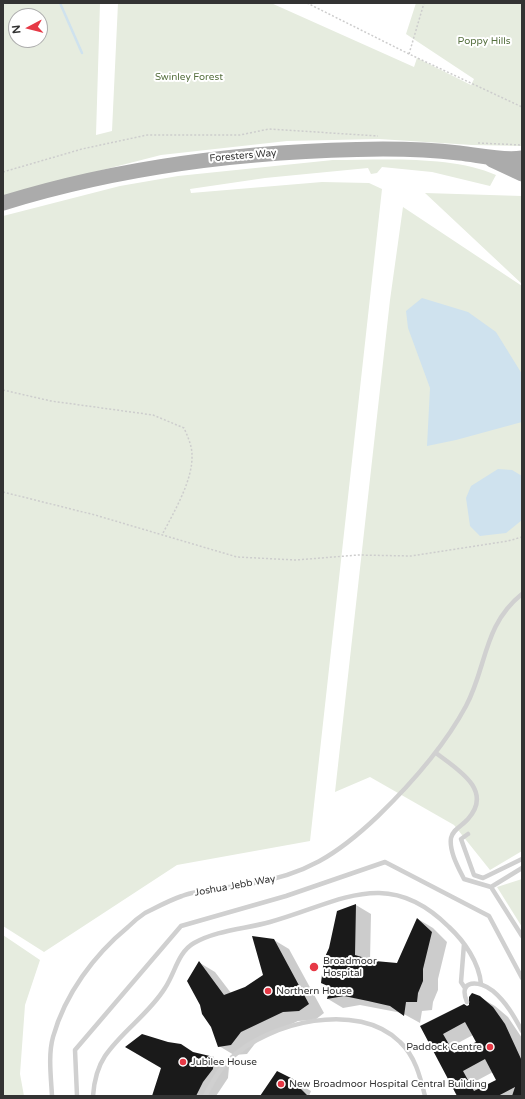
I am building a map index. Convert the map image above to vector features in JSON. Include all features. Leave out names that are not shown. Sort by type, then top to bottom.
[{"type":"main road","name":"Foresters Way","points":[[3,203],[78,182],[202,160],[316,151],[383,149],[438,151],[487,158],[522,158]]},
{"type":"main road","name":"Foresters Way","points":[[487,158],[522,174]]},
{"type":"lane","name":"Joshua Jebb Way","points":[[52,1096],[51,1054],[53,1037],[59,1021],[78,982],[110,942],[144,914],[184,895],[270,881],[316,865],[352,840],[379,816],[436,753],[457,722],[469,700],[490,637],[499,621],[522,594]]},
{"type":"lane","points":[[436,753],[466,777],[473,786],[477,796],[474,810],[467,820],[454,832],[452,837],[451,845],[456,863],[464,879],[491,887],[522,936]]},
{"type":"lane","points":[[468,834],[461,839],[474,875],[483,878],[522,859]]},
{"type":"lane","points":[[77,1096],[75,1050],[180,926],[286,896],[385,862],[489,916],[522,978]]},
{"type":"lane","points":[[491,887],[522,868]]},
{"type":"lane","points":[[93,1096],[95,1080],[105,1056],[145,1014],[165,988],[185,950],[209,936],[270,922],[372,892],[386,892],[405,896],[425,907],[443,921],[464,944],[480,977],[481,984]]},
{"type":"lane","points":[[464,944],[461,982],[465,988]]},
{"type":"lane","points":[[467,1002],[463,994],[465,988],[473,983],[488,987],[503,1001],[522,1031]]},
{"type":"lane","points":[[205,1096],[214,1078],[229,1060],[254,1042],[289,1026],[330,1019],[358,1022],[390,1032],[401,1043],[415,1063],[419,1073],[424,1096]]},
{"type":"path","points":[[307,3],[409,54],[522,107]]},
{"type":"path","points":[[409,54],[424,3]]},
{"type":"path","points":[[3,172],[82,149],[147,134],[240,134],[269,129],[383,137]]},
{"type":"path","points":[[473,143],[522,145]]},
{"type":"path","points":[[3,390],[51,401],[153,415],[184,428],[189,440],[192,455],[190,470],[183,492],[163,534]]},
{"type":"path","points":[[3,492],[163,534],[237,557],[296,560],[350,556],[411,556],[508,542],[522,537]]},
{"type":"green space","name":"Swinley Forest","points":[[3,3],[100,3],[96,135],[112,131],[118,3],[271,3],[414,67],[417,58],[471,85],[474,79],[406,34],[416,3],[522,3],[522,146],[472,145],[379,139],[287,141],[161,155],[32,188],[3,197]]},
{"type":"green space","points":[[394,159],[438,161],[459,164],[496,175],[490,186],[432,172],[382,167],[377,173],[371,174],[368,168],[265,178],[190,189],[191,193],[322,182],[369,183],[382,189],[310,841],[177,865],[44,952],[3,926],[3,216],[120,186],[178,176],[333,160]]},
{"type":"green space","points":[[425,193],[522,196],[522,284]]},
{"type":"green space","points":[[403,207],[522,286],[522,851],[490,870],[454,825],[370,777],[335,792],[390,300]]},
{"type":"green space","points":[[522,879],[522,927],[497,887]]},
{"type":"green space","points":[[3,935],[40,960],[25,1005],[20,1074],[24,1096],[4,1096],[3,1089]]},
{"type":"water","points":[[422,298],[468,312],[496,332],[522,374],[522,422],[456,440],[427,446],[430,388],[408,328],[406,311]]},
{"type":"water","points":[[498,469],[512,470],[522,476],[522,520],[506,533],[480,536],[470,526],[466,498],[471,486]]},
{"type":"building","points":[[356,904],[355,955],[375,961],[397,963],[417,918],[432,932],[423,969],[423,981],[418,993],[417,1002],[406,1002],[404,1016],[390,1006],[368,1001],[344,996],[327,999],[330,987],[321,983],[324,959],[329,948],[337,911]]},
{"type":"building","name":"Northern House","points":[[252,936],[274,939],[309,1004],[299,1011],[283,1012],[241,1032],[231,1045],[218,1047],[211,1027],[202,1014],[200,1005],[187,981],[199,961],[224,995],[245,987],[263,975]]},
{"type":"building","name":"Paddock Centre","points":[[472,993],[480,996],[493,1007],[505,1024],[522,1061],[522,1096],[512,1096],[515,1087],[498,1096],[457,1096],[420,1026],[464,1004],[467,1006],[469,1005],[469,997]],"holes":[[[465,1022],[476,1042],[454,1053],[443,1034]],[[485,1059],[496,1080],[474,1091],[463,1071]]]},
{"type":"building","name":"Jubilee House","points":[[142,1034],[168,1042],[181,1044],[193,1052],[214,1057],[213,1069],[203,1082],[196,1096],[152,1096],[161,1068],[125,1047]]},
{"type":"building","name":"New Broadmoor Hospital Central Building","points":[[277,1071],[297,1081],[293,1086],[301,1089],[308,1096],[260,1096]]},
{"type":"waterway","points":[[60,3],[82,53]]},
{"type":"place","name":"Broadmoor Hospital","points":[[314,967]]},
{"type":"place","name":"Northern House","points":[[268,991]]},
{"type":"place","name":"Paddock Centre","points":[[490,1047]]},
{"type":"place","name":"Jubilee House","points":[[183,1062]]},
{"type":"place","name":"New Broadmoor Hospital Central Building","points":[[281,1084]]},
{"type":"park label","name":"Poppy Hills","points":[[484,41]]}]
